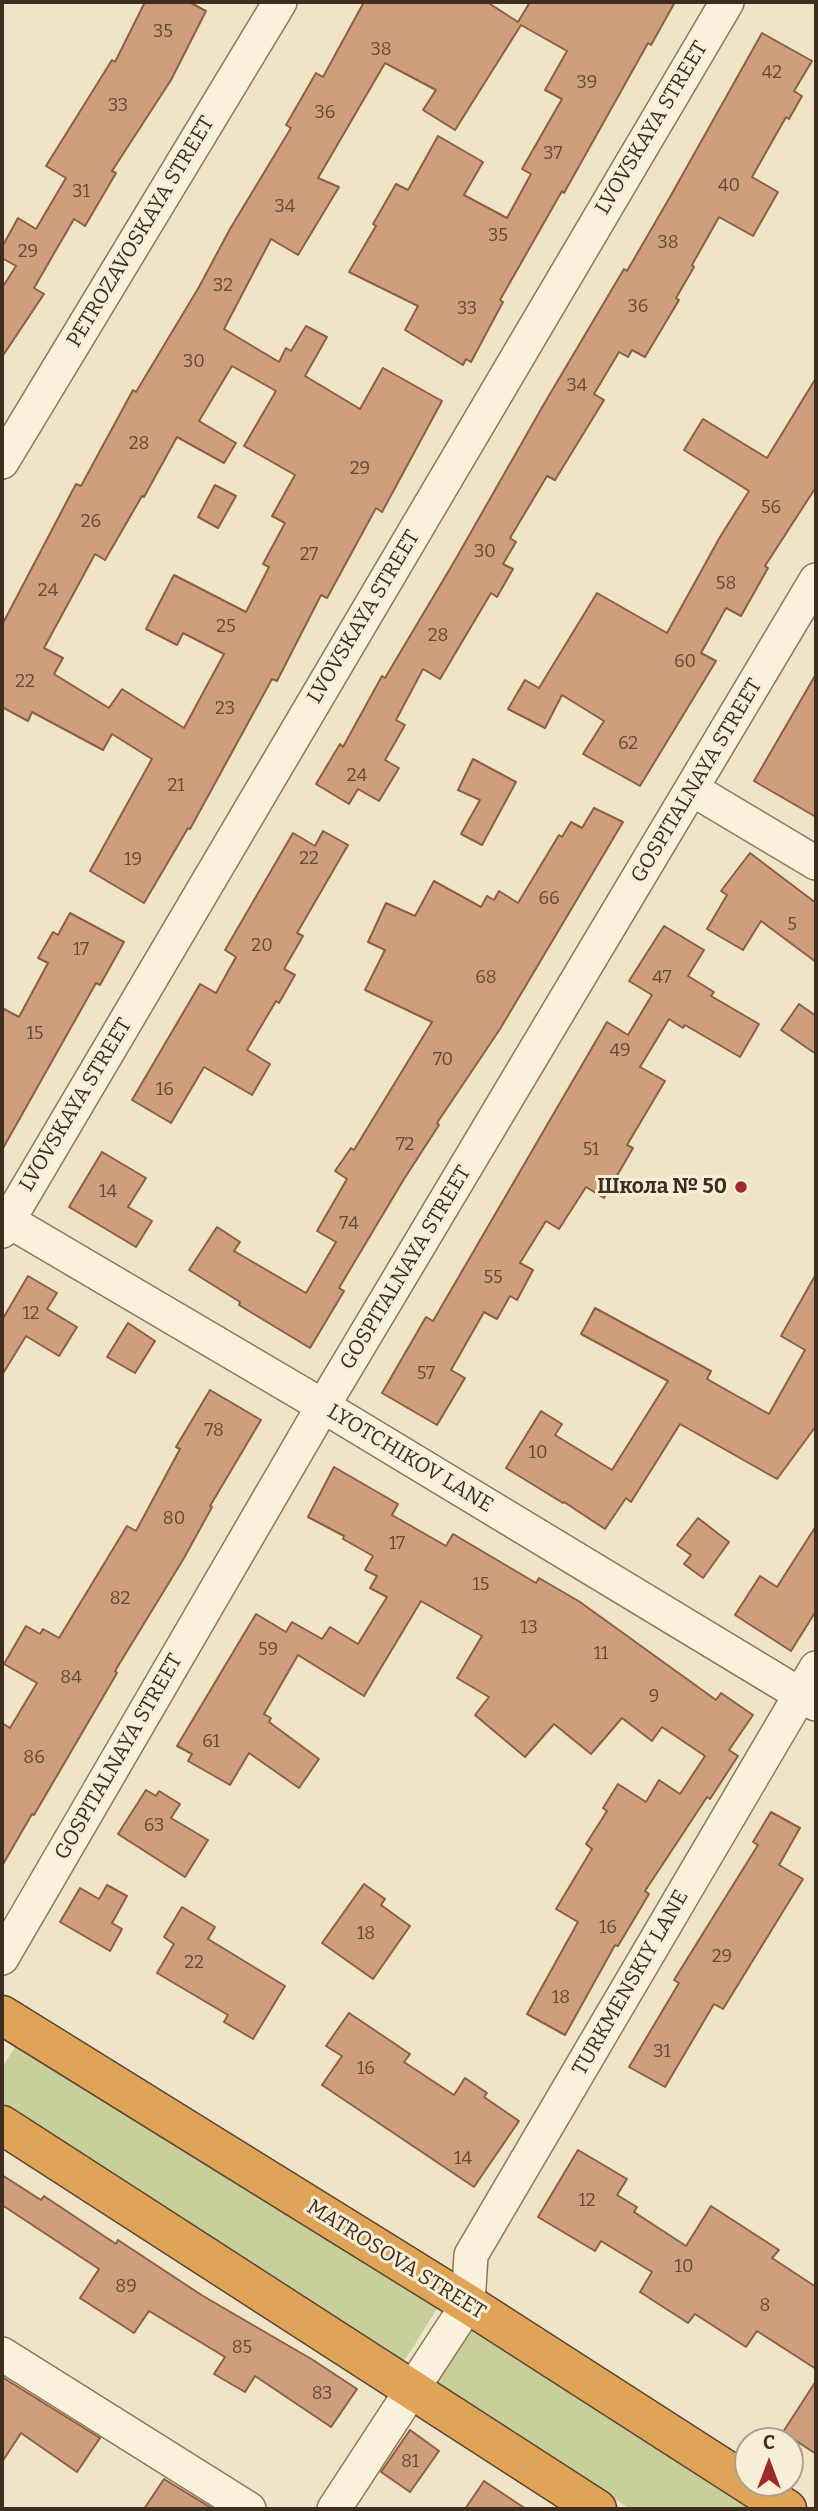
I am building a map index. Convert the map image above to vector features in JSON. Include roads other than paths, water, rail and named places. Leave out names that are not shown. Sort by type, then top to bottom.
[{"type":"highway","name":"MATROSOVA STREET","points":[[3,2019],[468,2304],[787,2509]]},
{"type":"highway","points":[[2,2126],[597,2509]]},
{"type":"street","name":"PETROZAVOSKAYA STREET","points":[[2,462],[280,2]]},
{"type":"street","name":"LVOVSKAYA STREET","points":[[4,1223],[727,2]]},
{"type":"street","name":"GOSPITALNAYA STREET","points":[[2,1958],[323,1406],[816,580]]},
{"type":"street","points":[[692,789],[816,863]]},
{"type":"street","name":"LYOTCHIKOV LANE","points":[[4,1223],[811,1689]]},
{"type":"street","name":"TURKMENSKIY LANE","points":[[468,2304],[471,2256],[811,1689]]},
{"type":"street","points":[[334,2509],[468,2304]]},
{"type":"street","points":[[2,2354],[249,2509]]},
{"type":"place","name":"Школа № 50","points":[[741,1187]]}]
